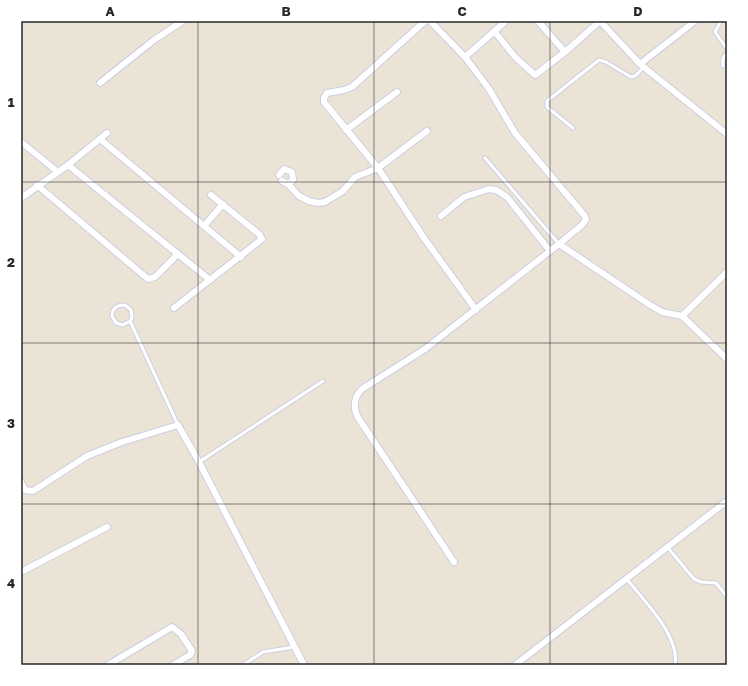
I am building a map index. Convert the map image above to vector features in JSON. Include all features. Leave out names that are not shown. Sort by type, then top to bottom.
[{"type":"street","points":[[100,83],[154,40],[184,21]]},
{"type":"street","points":[[425,21],[352,87],[328,93],[325,95],[324,102],[378,168],[424,238],[476,310]]},
{"type":"street","points":[[430,21],[465,57],[489,89],[515,133],[585,217],[585,221],[582,225],[560,244],[414,357],[362,389],[354,402],[356,412],[370,436],[454,562]]},
{"type":"street","points":[[465,57],[506,21]]},
{"type":"street","points":[[538,21],[565,52]]},
{"type":"street","points":[[495,32],[533,74],[536,74],[565,52],[600,21],[642,66],[727,134]]},
{"type":"street","points":[[642,66],[695,21]]},
{"type":"street","points":[[346,130],[397,92]]},
{"type":"street","points":[[279,175],[284,169],[292,172],[293,180],[285,182],[299,196],[314,203],[325,202],[343,191],[355,177],[378,168],[427,131]]},
{"type":"street","points":[[21,198],[37,185],[68,165],[107,133]]},
{"type":"street","points":[[100,139],[241,257]]},
{"type":"street","points":[[21,142],[58,172]]},
{"type":"street","points":[[68,165],[210,280]]},
{"type":"street","points":[[37,185],[148,279],[155,277],[178,254]]},
{"type":"street","points":[[441,216],[464,197],[488,189],[496,190],[507,197],[550,251]]},
{"type":"street","points":[[174,308],[241,257],[262,238],[211,194]]},
{"type":"street","points":[[204,226],[223,204]]},
{"type":"street","points":[[560,244],[650,305],[662,312],[682,316],[727,359]]},
{"type":"street","points":[[682,316],[727,272]]},
{"type":"street","points":[[21,482],[25,490],[33,491],[87,456],[122,442],[178,425],[199,462],[304,665]]},
{"type":"street","points":[[519,664],[626,578],[727,501]]},
{"type":"street","points":[[21,572],[106,527]]},
{"type":"street","points":[[108,665],[172,627],[181,634],[192,651],[190,655],[173,665]]},
{"type":"lane","points":[[721,21],[715,32],[727,49]]},
{"type":"lane","points":[[724,66],[723,58],[727,53]]},
{"type":"lane","points":[[573,128],[547,107],[546,104],[550,99],[598,60],[606,62],[631,77],[635,76],[642,66]]},
{"type":"lane","points":[[486,158],[560,244]]},
{"type":"lane","points":[[130,321],[123,325],[116,323],[112,316],[114,309],[121,305],[128,307],[132,314],[130,321],[178,425]]},
{"type":"lane","points":[[199,462],[323,381]]},
{"type":"lane","points":[[667,546],[694,579],[701,582],[716,583],[727,597]]},
{"type":"lane","points":[[626,578],[668,633],[674,651],[675,665]]},
{"type":"lane","points":[[243,665],[263,652],[294,647]]}]
